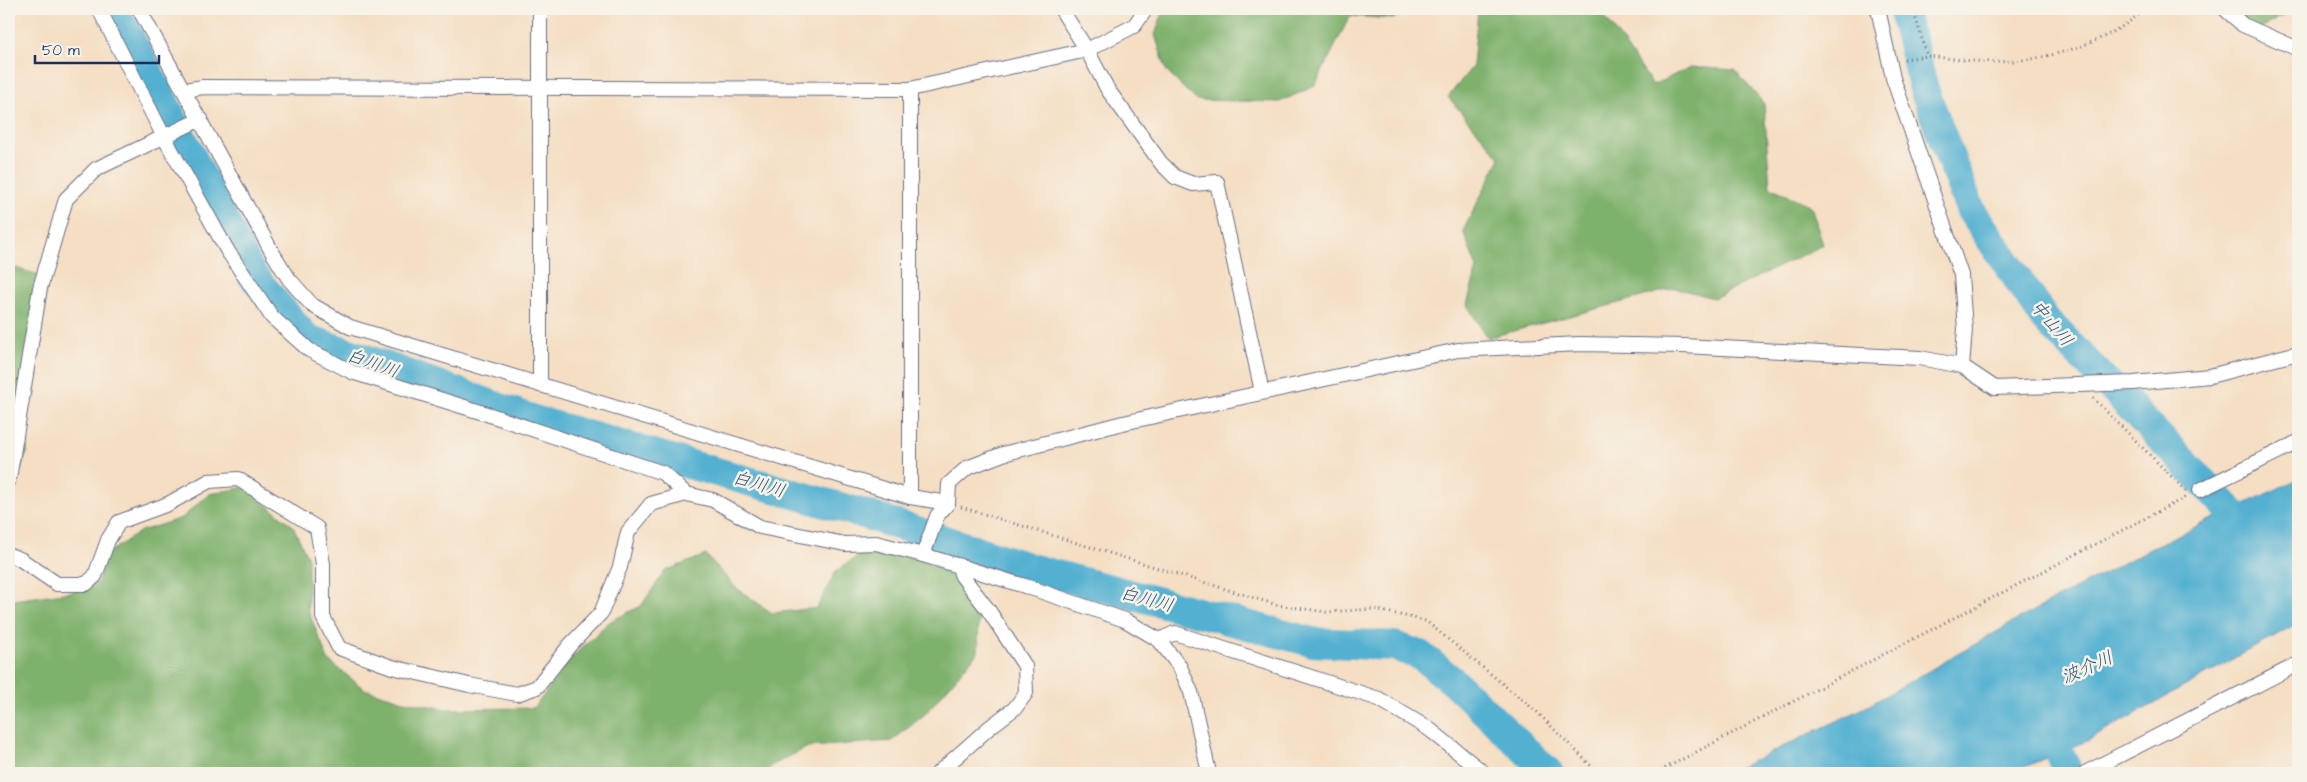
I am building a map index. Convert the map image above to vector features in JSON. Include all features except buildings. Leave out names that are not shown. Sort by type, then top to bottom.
[{"type":"street","points":[[99,9],[164,137],[228,250],[272,317],[309,350],[352,372],[631,461],[662,474],[686,494],[713,500],[760,526],[844,544],[876,543],[925,550],[958,565],[1125,620],[1158,640],[1180,667],[1191,692],[1209,773]]},
{"type":"street","points":[[139,9],[289,280],[312,305],[350,327],[910,497],[948,503]]},
{"type":"street","points":[[540,9],[540,385]]},
{"type":"street","points":[[1061,9],[1087,50],[1108,90],[1161,163],[1175,177],[1193,184],[1217,182],[1262,392]]},
{"type":"street","points":[[185,90],[203,87],[910,89],[1087,50],[1134,26],[1146,9]]},
{"type":"street","points":[[1878,9],[1891,61],[1893,78],[1961,275],[1965,329],[1962,366]]},
{"type":"street","points":[[2226,9],[2243,26],[2298,49]]},
{"type":"street","points":[[910,89],[910,497]]},
{"type":"street","points":[[9,479],[40,288],[66,198],[96,169],[201,119]]},
{"type":"street","points":[[925,550],[937,516],[948,503],[949,484],[967,468],[1003,454],[1123,423],[1458,350],[1580,344],[1683,346],[1920,358],[1962,366],[1995,388],[2133,383],[2210,376],[2298,353]]},
{"type":"street","points":[[2200,490],[2298,442]]},
{"type":"street","points":[[9,555],[20,559],[58,584],[86,584],[95,576],[108,540],[119,522],[168,504],[209,480],[238,479],[317,528],[323,564],[323,617],[339,648],[392,667],[469,686],[517,694],[537,687],[570,644],[601,613],[620,567],[628,532],[651,504],[686,494]]},
{"type":"street","points":[[938,773],[990,726],[1015,708],[1026,693],[1025,666],[990,611],[962,576],[958,565]]},
{"type":"street","points":[[1158,640],[1174,633],[1379,699],[1429,729],[1484,773]]},
{"type":"street","points":[[2086,773],[2298,664]]},
{"type":"path","points":[[1914,9],[1926,56]]},
{"type":"path","points":[[1891,61],[1926,56],[1996,62],[2067,52],[2130,23],[2145,9]]},
{"type":"path","points":[[1656,773],[2191,495],[2083,385]]},
{"type":"path","points":[[948,503],[1277,605],[1326,612],[1374,609],[1426,621],[1536,712],[1598,773]]},
{"type":"green space","points":[[1164,9],[1404,9],[1394,19],[1350,16],[1315,86],[1279,102],[1196,100],[1167,72],[1155,35]]},
{"type":"green space","points":[[1478,9],[1594,9],[1603,14],[1653,85],[1691,67],[1735,70],[1764,104],[1770,187],[1811,206],[1823,245],[1714,298],[1675,288],[1487,338],[1467,305],[1477,268],[1463,231],[1500,158],[1448,97],[1473,66]]},
{"type":"green space","points":[[2223,9],[2294,9],[2256,31]]},
{"type":"green space","points":[[9,266],[49,278],[28,354],[27,453],[9,490]]},
{"type":"green space","points":[[245,487],[293,526],[308,558],[308,610],[328,660],[364,689],[404,701],[446,709],[534,708],[573,656],[609,622],[641,606],[665,571],[706,555],[735,587],[772,613],[817,608],[836,571],[871,547],[919,559],[953,575],[979,607],[978,652],[924,715],[892,741],[808,747],[771,766],[767,773],[247,773],[237,765],[213,773],[9,773],[9,604],[13,600],[71,592],[97,583],[107,554],[141,531],[182,518],[209,494]]},
{"type":"water","name":"波介川","points":[[2298,479],[2298,623],[2089,740],[2010,773],[1728,773],[1866,707],[2024,616],[2163,542]]},
{"type":"waterway","name":"白川川","points":[[114,9],[252,275],[307,339],[534,420],[864,514],[1034,569],[1312,642],[1394,646],[1420,655],[1454,682],[1549,773]]},
{"type":"waterway","name":"中山川","points":[[1903,9],[1924,89],[1970,209],[2045,319],[2259,540]]},
{"type":"waterway","points":[[2041,715],[2069,773]]}]
